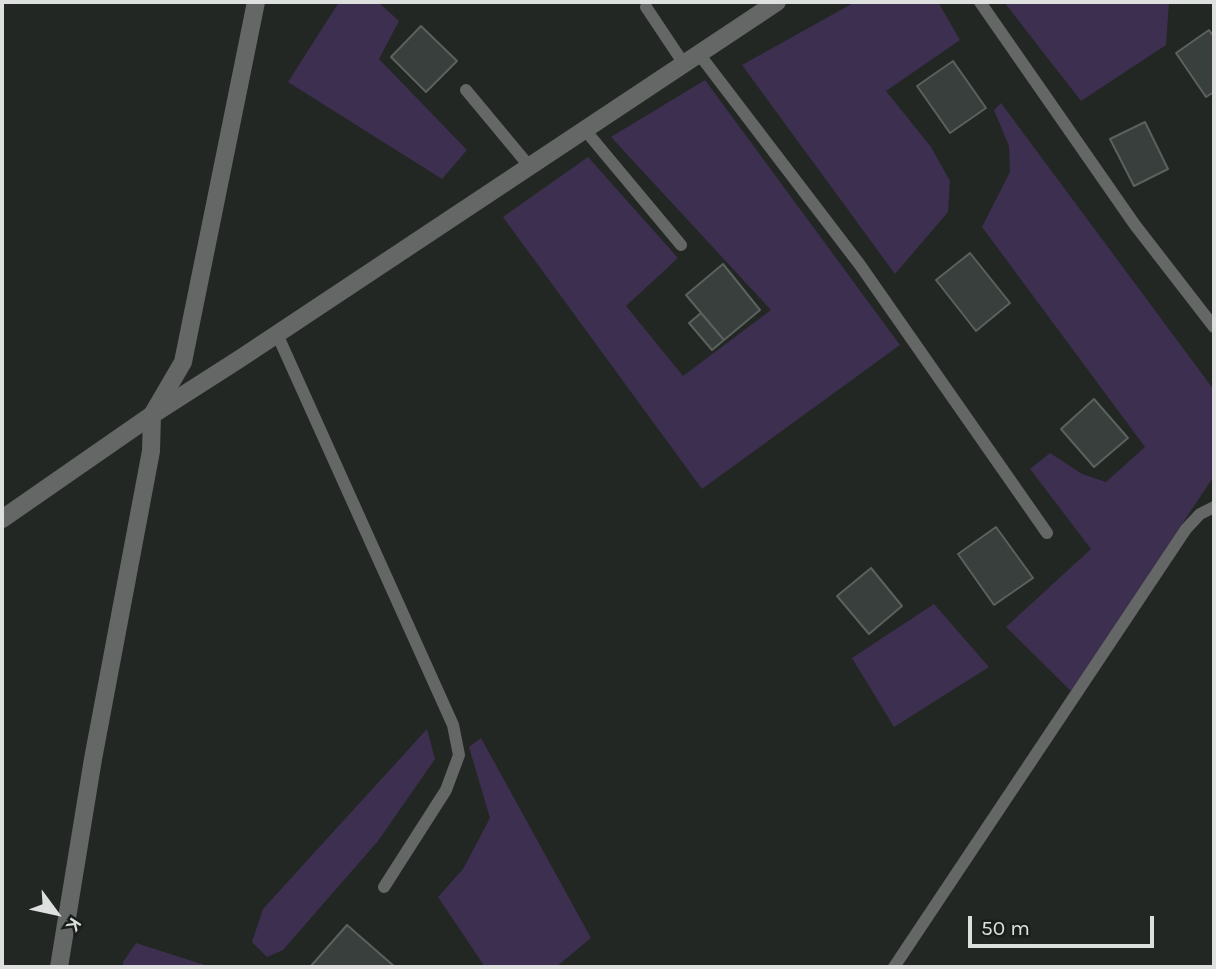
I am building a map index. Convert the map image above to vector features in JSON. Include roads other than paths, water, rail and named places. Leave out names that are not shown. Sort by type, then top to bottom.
[{"type":"street","points":[[59,967],[93,759],[151,451],[152,415],[183,362],[256,2]]},
{"type":"street","points":[[2,519],[152,415],[778,2]]},
{"type":"lane","points":[[979,2],[1135,225],[1214,327]]},
{"type":"lane","points":[[646,7],[860,265],[1047,533]]},
{"type":"lane","points":[[466,90],[530,166]]},
{"type":"lane","points":[[585,130],[681,244]]},
{"type":"lane","points":[[277,334],[453,725],[459,755],[446,790],[384,887]]},
{"type":"lane","points":[[894,967],[1186,529],[1200,514],[1214,507]]}]
